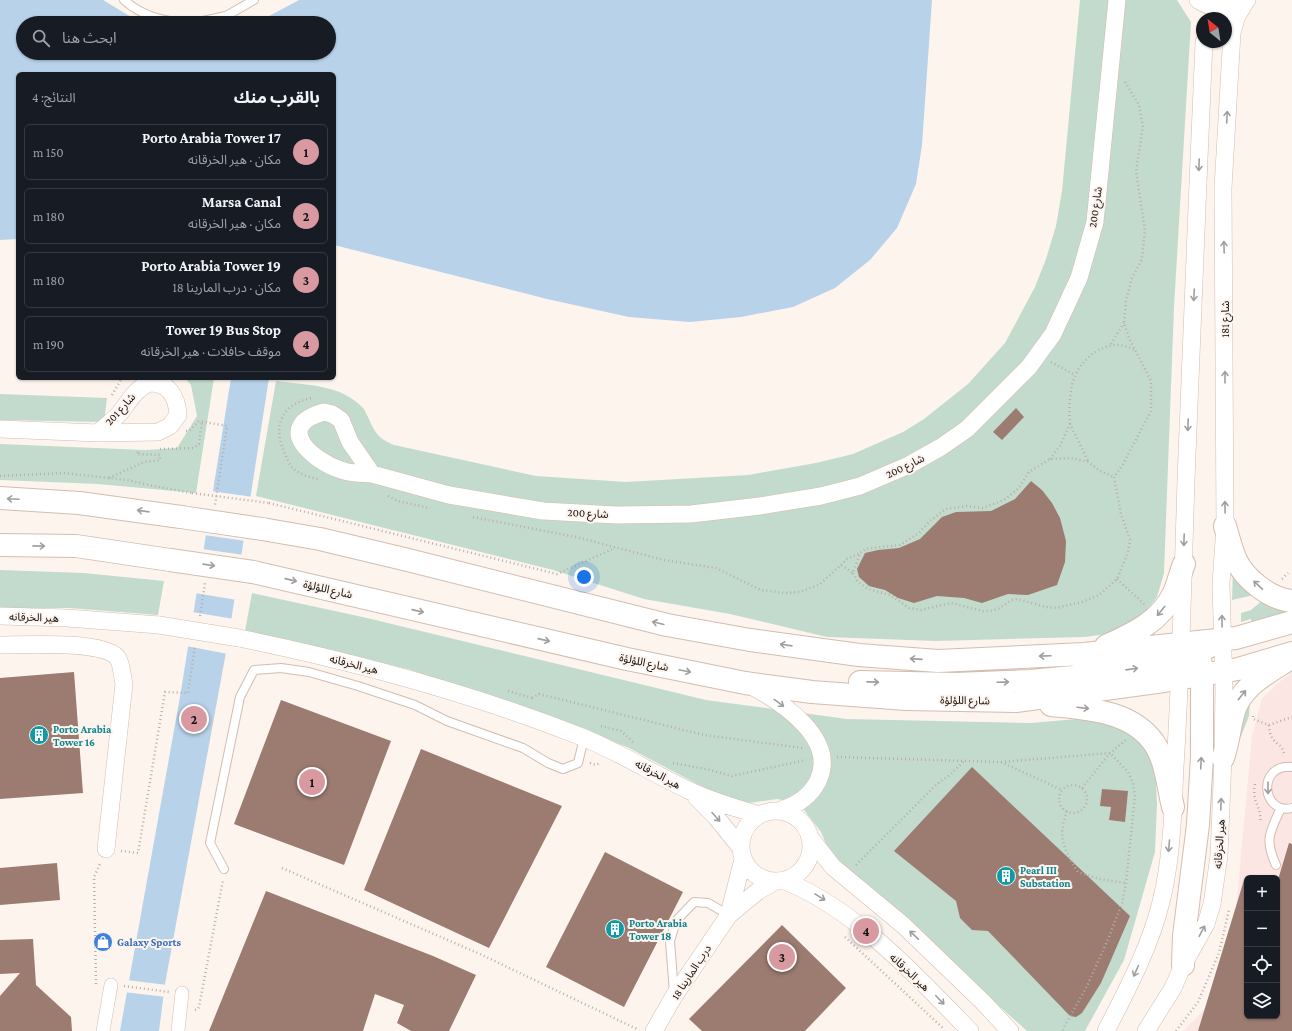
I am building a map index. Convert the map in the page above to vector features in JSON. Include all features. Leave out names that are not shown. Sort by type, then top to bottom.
[{"type":"main road","name":"شارع اللؤلؤة","points":[[0,498],[79,503],[262,528],[320,539],[408,560],[667,625],[750,640],[859,655],[938,661],[1084,654],[1190,662]]},
{"type":"main road","points":[[1225,526],[1236,559],[1248,576],[1267,594],[1281,600],[1292,601]]},
{"type":"main road","name":"شارع اللؤلؤة","points":[[0,545],[76,546],[253,572],[619,657],[745,683],[812,692],[906,699],[1016,701],[1223,655],[1236,638],[1292,622]]},
{"type":"main road","points":[[1084,654],[1123,639],[1158,616],[1174,594],[1184,564]]},
{"type":"main road","points":[[778,687],[814,682],[956,684],[1031,681],[1087,676],[1190,662],[1223,655],[1292,634]]},
{"type":"main road","name":"شارع اللؤلؤة","points":[[1223,655],[1238,669],[1292,653]]},
{"type":"main road","points":[[1223,758],[1228,745],[1236,704],[1242,693],[1292,657]]},
{"type":"main road","points":[[1183,965],[1184,936],[1198,825],[1202,757],[1190,662]]},
{"type":"main road","points":[[1016,701],[1097,710],[1114,714],[1138,727],[1154,743],[1162,762],[1173,807]]},
{"type":"street","name":"شارع 200","points":[[372,474],[449,495],[493,504],[543,511],[616,515],[691,514],[760,506],[821,496],[860,486],[909,464],[941,447],[967,429],[1029,367],[1059,322],[1079,278],[1095,222],[1117,0]]},
{"type":"street","points":[[1198,0],[1206,5],[1226,8],[1236,6],[1246,1]]},
{"type":"street","points":[[1198,0],[1201,12]]},
{"type":"street","name":"شارع 181","points":[[1223,655],[1221,584],[1225,526],[1223,188],[1232,33],[1236,18],[1246,1]]},
{"type":"street","points":[[1106,1031],[1135,972],[1154,928],[1162,900],[1190,662],[1184,564],[1204,48]]},
{"type":"street","name":"شارع 201","points":[[0,430],[98,433]]},
{"type":"street","name":"هير الخرقانه","points":[[0,616],[67,618],[159,625],[240,638],[318,654],[396,674],[515,711],[584,738],[642,765],[688,790],[723,804],[760,814]]},
{"type":"street","points":[[0,645],[90,646],[110,651],[118,659],[124,684],[106,849]]},
{"type":"street","name":"هير الخرقانه","points":[[1146,1031],[1173,988],[1183,965],[1206,924],[1212,904],[1219,856],[1223,758],[1223,655]]},
{"type":"street","points":[[745,683],[761,691],[790,711],[814,736],[822,755],[819,779],[811,792],[800,802],[781,810],[760,814],[745,828],[742,853],[755,875],[780,881],[797,875],[807,865],[812,852],[811,839],[807,828],[791,813],[781,810]]},
{"type":"street","name":"هير الخرقانه","points":[[688,790],[716,817],[742,853]]},
{"type":"street","points":[[811,839],[833,867],[903,925],[973,992],[1010,1031]]},
{"type":"street","name":"درب المارينا 18","points":[[729,915],[737,887],[742,853]]},
{"type":"street","name":"هير الخرقانه","points":[[780,881],[808,890],[826,900],[866,931],[923,983],[970,1031]]},
{"type":"street","name":"درب المارينا 18","points":[[654,1031],[674,996],[729,915],[758,891],[780,881]]},
{"type":"street","points":[[103,1031],[112,988]]},
{"type":"street","points":[[176,993],[180,1007],[178,1031]]},
{"type":"lane","points":[[124,0],[134,9],[148,16]]},
{"type":"lane","points":[[224,16],[254,0]]},
{"type":"lane","points":[[224,869],[210,843],[240,697],[254,670],[281,668],[302,671],[358,686],[415,705],[447,721],[523,748],[548,763],[563,769],[578,763],[584,738]]},
{"type":"lane","points":[[1292,767],[1280,768],[1274,772],[1267,785],[1270,799],[1281,808],[1292,808]]},
{"type":"lane","points":[[1276,864],[1269,850],[1271,831],[1281,808]]},
{"type":"lane","points":[[674,996],[670,941],[676,921],[694,902],[708,903],[729,915]]},
{"type":"path","points":[[841,565],[853,573],[858,582],[868,589],[890,595],[909,608],[921,610],[951,603],[982,611],[990,611],[998,609],[1012,600],[1017,599],[1046,607],[1064,607],[1099,595],[1117,579],[1128,553],[1130,540],[1121,514],[1114,477],[1122,466],[1151,411],[1151,381],[1137,352],[1128,338],[1124,323],[1126,301],[1132,278],[1142,259],[1144,244],[1145,230],[1136,171],[1143,127],[1139,105],[1126,81],[1109,76]]},
{"type":"path","points":[[1050,460],[1060,446],[1070,424],[1070,393],[1075,375],[1086,360],[1111,345],[1124,323]]},
{"type":"path","points":[[1111,345],[1122,345],[1137,352]]},
{"type":"path","points":[[1038,354],[1075,375]]},
{"type":"path","points":[[109,399],[121,380]]},
{"type":"path","points":[[315,397],[301,400],[287,410],[278,428],[278,438],[293,469],[306,476],[326,479]]},
{"type":"path","points":[[185,431],[189,431],[199,421],[227,426],[215,506]]},
{"type":"path","points":[[154,449],[193,448],[199,444],[203,422]]},
{"type":"path","points":[[1070,424],[1088,462]]},
{"type":"path","points":[[108,478],[144,462],[160,460],[160,456],[137,454],[138,449],[146,449]]},
{"type":"path","points":[[472,517],[576,537],[664,560],[716,568],[761,590],[785,594],[800,592],[820,584],[847,559],[865,549],[900,545],[919,533],[930,521],[946,510],[967,506],[983,508],[1004,500],[1019,488],[1029,472],[1050,460],[1071,458],[1088,462],[1100,471],[1114,477]]},
{"type":"path","points":[[0,476],[63,473],[108,478],[192,493],[269,503],[557,574],[616,548]]},
{"type":"path","points":[[385,495],[398,501],[435,509]]},
{"type":"path","points":[[853,573],[860,553]]},
{"type":"path","points":[[1117,579],[1143,603]]},
{"type":"path","points":[[200,619],[205,582]]},
{"type":"path","points":[[176,993],[112,988],[99,994],[96,990],[94,877],[106,849],[138,853],[165,692],[188,693],[196,641]]},
{"type":"path","points":[[504,690],[532,698],[539,694],[704,735],[836,757],[1001,762],[1110,753]]},
{"type":"path","points":[[532,698],[534,706]]},
{"type":"path","points":[[1252,712],[1253,719],[1269,725],[1292,717]]},
{"type":"path","points":[[1269,725],[1272,741],[1280,745],[1284,751],[1284,763]]},
{"type":"path","points":[[599,726],[621,731],[638,744]]},
{"type":"path","points":[[1082,788],[1110,753],[1127,739]]},
{"type":"path","points":[[1062,1031],[1087,986],[1109,937],[1122,903],[1126,883],[1135,796],[1133,783],[1128,772],[1110,753]]},
{"type":"path","points":[[670,762],[732,776],[761,771],[822,755]]},
{"type":"path","points":[[579,759],[596,765],[600,763],[608,765]]},
{"type":"path","points":[[844,877],[936,784],[951,774],[964,761]]},
{"type":"path","points":[[1001,762],[1062,790]]},
{"type":"path","points":[[1070,785],[1082,788],[1088,798],[1083,810],[1075,813],[1067,812],[1059,802],[1062,790],[1070,785]]},
{"type":"path","points":[[1067,812],[1062,834],[1064,850],[1078,872],[1100,879],[1126,883]]},
{"type":"path","points":[[282,868],[480,954],[629,1023],[642,1031]]},
{"type":"path","points":[[180,1007],[195,1010],[200,1006],[221,895],[224,869]]},
{"type":"path","points":[[841,933],[946,1031]]},
{"type":"shaded area","points":[[1292,673],[1292,1031],[1183,1031],[1216,998],[1234,931],[1252,736],[1262,698],[1284,678]]},
{"type":"green space","points":[[1080,0],[1177,0],[1191,22],[1174,307],[1164,573],[1157,597],[1144,614],[1113,633],[1084,637],[936,641],[827,637],[730,614],[644,599],[553,570],[256,496],[276,381],[322,387],[353,399],[365,410],[378,434],[384,440],[394,445],[536,476],[626,482],[748,475],[816,463],[853,454],[903,432],[924,419],[968,384],[1005,343],[1035,287],[1046,259],[1056,226],[1062,191]]},
{"type":"green space","points":[[187,380],[214,380],[196,493],[98,484],[0,480],[0,444],[145,450],[177,448],[197,416],[191,385]]},
{"type":"green space","points":[[0,394],[107,398],[104,422],[0,420]]},
{"type":"green space","points":[[1233,569],[1254,595],[1232,600]]},
{"type":"green space","points":[[0,570],[84,573],[164,581],[158,615],[70,608],[0,608]]},
{"type":"green space","points":[[252,593],[367,618],[706,700],[847,719],[1031,723],[1077,719],[1116,722],[1141,738],[1155,763],[1157,804],[1155,852],[1124,960],[1085,1031],[1027,1031],[830,854],[821,832],[804,810],[792,802],[777,799],[749,803],[720,796],[627,747],[408,669],[245,631]]},
{"type":"green space","points":[[1263,600],[1292,612],[1252,624],[1251,619],[1241,622],[1241,613],[1251,610]]},
{"type":"green space","points":[[1250,701],[1249,716],[1231,762],[1230,746]]},
{"type":"water","points":[[0,0],[103,0],[129,16],[16,16],[16,60],[336,60],[336,16],[269,16],[299,0],[932,0],[922,145],[916,184],[897,228],[870,260],[835,288],[793,307],[741,317],[690,322],[629,317],[547,299],[336,246],[336,72],[16,72],[16,239],[0,240]]},
{"type":"water","points":[[231,380],[269,380],[227,647],[165,984],[159,1031],[120,1031],[180,697]]},
{"type":"pier","points":[[211,491],[253,497],[246,541],[204,535]]},
{"type":"pier","points":[[202,549],[244,555],[237,600],[195,593]]},
{"type":"pier","points":[[192,612],[234,619],[228,654],[186,646]]},
{"type":"pier","points":[[127,980],[167,985],[166,997],[124,992]]},
{"type":"building","points":[[1016,408],[1024,417],[1002,440],[993,432]]},
{"type":"building","points":[[1031,481],[1042,490],[1052,503],[1060,518],[1066,541],[1065,562],[1057,585],[1028,595],[1008,594],[982,603],[964,598],[937,596],[914,603],[898,598],[885,590],[869,586],[859,577],[857,569],[865,553],[899,548],[920,539],[942,517],[956,512],[991,511],[1015,499]]},
{"type":"building","name":"Porto Arabia Tower 16","points":[[74,672],[83,793],[0,799],[0,678]]},
{"type":"building","points":[[281,700],[391,741],[344,865],[234,824]]},
{"type":"building","points":[[421,749],[562,806],[489,948],[364,890]]},
{"type":"building","name":"Pearl III Substation","points":[[972,767],[1130,916],[1101,983],[1082,1013],[1076,1017],[1070,1016],[988,931],[972,930],[960,918],[956,901],[894,851]]},
{"type":"building","points":[[1102,789],[1128,791],[1125,822],[1109,820],[1111,807],[1100,806]]},
{"type":"building","points":[[1289,843],[1292,844],[1292,1031],[1198,1031],[1244,880],[1244,1019],[1280,1019],[1279,875]]},
{"type":"building","name":"Porto Arabia Tower 18","points":[[605,852],[683,892],[624,1007],[546,967]]},
{"type":"building","points":[[57,863],[60,900],[0,905],[0,868]]},
{"type":"building","points":[[266,891],[433,956],[476,975],[449,1031],[411,1031],[397,1023],[404,1005],[375,994],[363,1031],[209,1031]]},
{"type":"building","points":[[782,925],[846,988],[805,1031],[702,1031],[689,1019]]},
{"type":"building","points":[[33,939],[36,985],[71,1017],[72,1031],[0,1031],[0,996],[20,973],[0,974],[0,940]]},
{"type":"place","name":"Marsa Canal","points":[[194,719]]},
{"type":"place","name":"Porto Arabia Tower 16","points":[[39,735]]},
{"type":"place","name":"Porto Arabia Tower 17","points":[[312,782]]},
{"type":"place","name":"Pearl III Substation","points":[[1006,876]]},
{"type":"place","name":"Porto Arabia Tower 18","points":[[615,929]]},
{"type":"place","name":"Tower 19 Bus Stop","points":[[866,931]]},
{"type":"place","name":"Galaxy Sports","points":[[103,942]]},
{"type":"place","name":"Porto Arabia Tower 19","points":[[782,957]]}]
